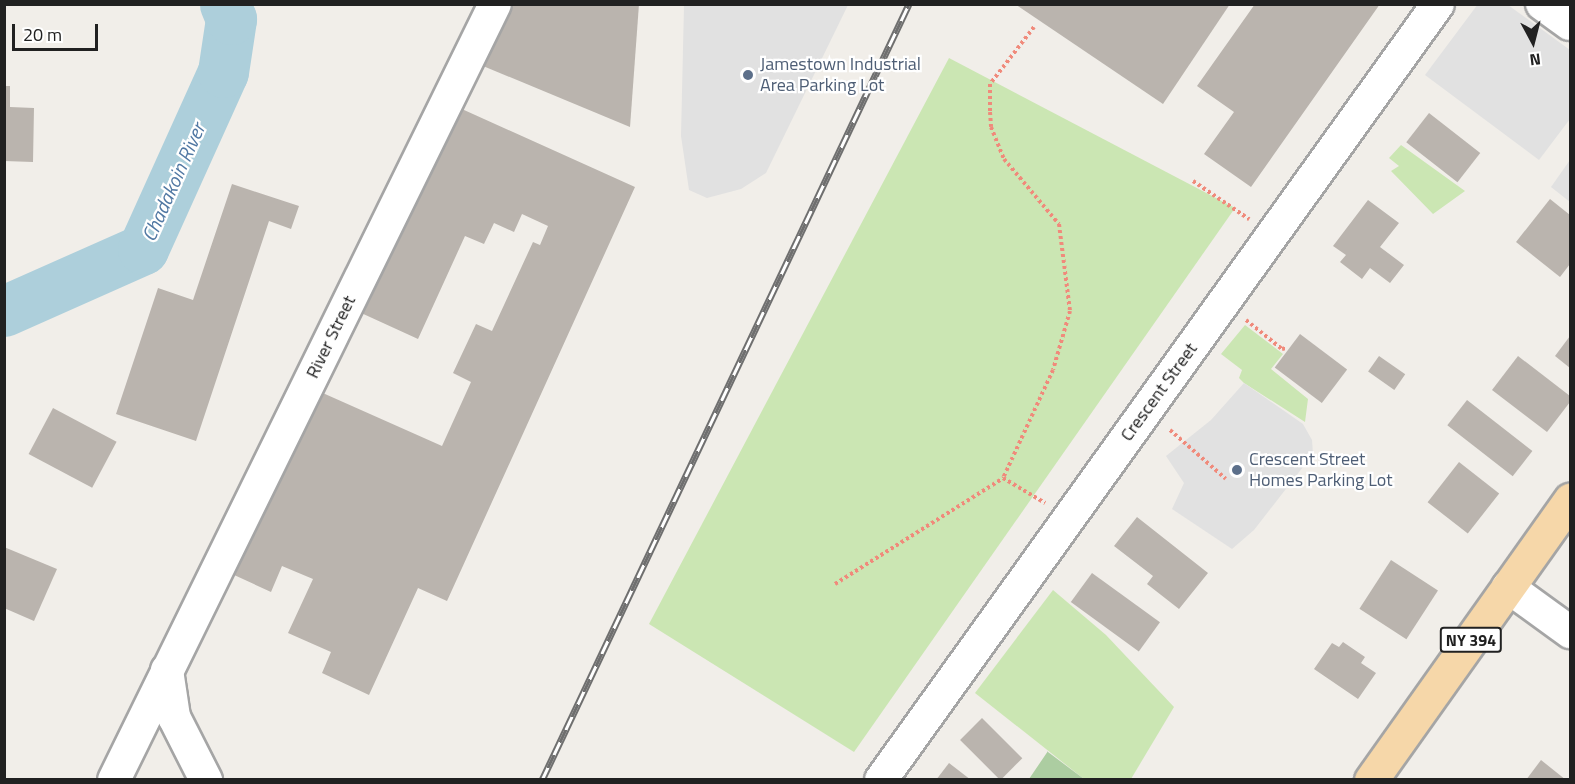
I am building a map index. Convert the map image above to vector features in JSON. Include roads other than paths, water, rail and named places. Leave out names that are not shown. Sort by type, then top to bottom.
[{"type":"main road","name":"NY 394","points":[[1371,780],[1570,500]]},
{"type":"street","name":"River Street","points":[[114,780],[495,4]]},
{"type":"street","name":"Crescent Street","points":[[880,780],[1438,4]]},
{"type":"street","points":[[1542,4],[1570,24]]},
{"type":"street","points":[[1508,587],[1570,632]]},
{"type":"street","points":[[168,670],[174,717],[206,780]]},
{"type":"waterway","name":"Chadakoin River","points":[[4,311],[143,249],[223,72],[231,19],[225,4]]},
{"type":"railway","points":[[542,780],[909,4]]},
{"type":"place","name":"Jamestown Industrial Area Parking Lot","points":[[748,75]]},
{"type":"place","name":"Crescent Street Homes Parking Lot","points":[[1237,470]]}]
